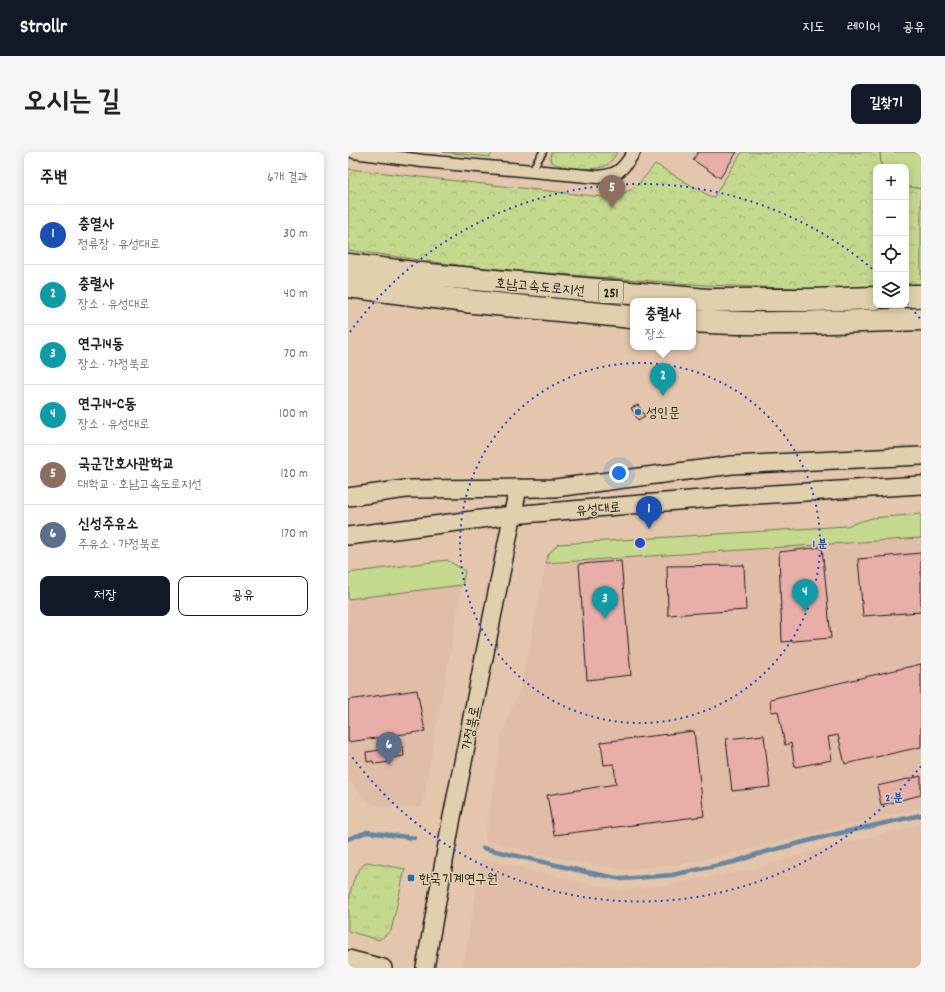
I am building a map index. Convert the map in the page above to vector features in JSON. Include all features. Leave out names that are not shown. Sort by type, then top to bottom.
[{"type":"highway","name":"호남고속도로지선","points":[[348,265],[430,276],[684,298]]},
{"type":"highway","name":"호남고속도로지선","points":[[348,286],[474,302],[630,317]]},
{"type":"highway","points":[[909,296],[921,296]]},
{"type":"highway","name":"호남고속도로지선","points":[[696,299],[811,300],[873,298]]},
{"type":"highway","points":[[696,321],[725,323],[921,319]]},
{"type":"main road","name":"유성대로","points":[[348,497],[406,489],[555,488],[732,465],[921,456]]},
{"type":"main road","name":"유성대로","points":[[348,536],[512,515],[725,497],[921,485]]},
{"type":"main road","name":"가정북로","points":[[425,968],[448,841],[518,488]]},
{"type":"main road","points":[[348,959],[383,968]]},
{"type":"street","points":[[354,152],[531,171],[598,176],[611,176],[621,171],[634,152]]},
{"type":"lane","points":[[531,171],[543,152]]},
{"type":"shaded area","name":"한국기계연구원","points":[[921,538],[921,807],[742,851],[679,864],[623,869],[534,854],[485,840],[502,735],[522,684],[546,563]]},
{"type":"shaded area","points":[[462,585],[422,807],[379,806],[369,802],[348,781],[348,599]]},
{"type":"shaded area","name":"한국기계연구원","points":[[921,825],[921,968],[463,968],[482,859],[620,891],[668,885],[755,869],[820,849]]},
{"type":"green space","points":[[443,152],[491,152],[492,153],[490,157]]},
{"type":"green space","points":[[551,152],[617,152],[607,165],[600,168],[585,169],[567,167],[554,163],[550,160]]},
{"type":"green space","points":[[742,152],[880,152],[881,164],[873,164],[873,287],[817,289],[706,285],[478,268],[348,250],[348,169],[602,197],[621,194],[633,188],[639,184],[655,164],[713,198]]},
{"type":"green space","points":[[880,152],[921,152],[921,189],[909,187],[909,164],[881,164]]},
{"type":"green space","points":[[909,187],[921,189],[921,285],[909,286]]},
{"type":"green space","points":[[921,514],[921,538],[546,563],[548,555],[558,544],[846,526],[872,518]]},
{"type":"green space","points":[[447,560],[465,571],[462,585],[348,599],[348,573]]},
{"type":"green space","points":[[367,862],[405,869],[391,931],[379,940],[348,931],[350,892],[356,875]]},
{"type":"building","points":[[698,152],[737,152],[720,178],[693,160]]},
{"type":"building","name":"성인문","points":[[638,405],[645,416],[638,420],[631,408]]},
{"type":"building","points":[[822,547],[831,638],[782,642],[779,552]]},
{"type":"building","points":[[921,553],[921,612],[863,616],[858,559]]},
{"type":"building","points":[[621,561],[631,675],[587,680],[579,564]]},
{"type":"building","points":[[744,565],[746,610],[668,615],[667,566]]},
{"type":"building","points":[[921,664],[921,747],[845,764],[838,735],[828,737],[832,760],[795,767],[791,743],[785,745],[778,711],[771,712],[770,699]]},
{"type":"building","points":[[417,690],[425,731],[348,742],[348,700]]},
{"type":"building","points":[[694,731],[704,816],[554,835],[547,795],[616,784],[614,764],[604,765],[601,742]]},
{"type":"building","points":[[764,735],[770,787],[732,791],[726,739]]},
{"type":"building","points":[[403,747],[404,756],[391,758],[391,762],[374,764],[373,761],[367,762],[366,752]]},
{"type":"building","points":[[921,776],[921,795],[881,805],[877,786]]},
{"type":"waterway","points":[[483,848],[622,879],[672,875],[734,862],[761,853],[827,836],[921,815]]},
{"type":"waterway","points":[[348,839],[367,832],[414,838]]},
{"type":"place","name":"국군간호사관학교","points":[[612,208]]},
{"type":"place","name":"충렬사","points":[[663,396]]},
{"type":"place","name":"성인문","points":[[638,412]]},
{"type":"place","name":"충열사","points":[[649,529]]},
{"type":"place","name":"연구14-C동","points":[[805,612]]},
{"type":"place","name":"연구14동","points":[[605,619]]},
{"type":"place","name":"신성주유소","points":[[389,765]]},
{"type":"place","name":"한국기계연구원","points":[[411,878]]}]
